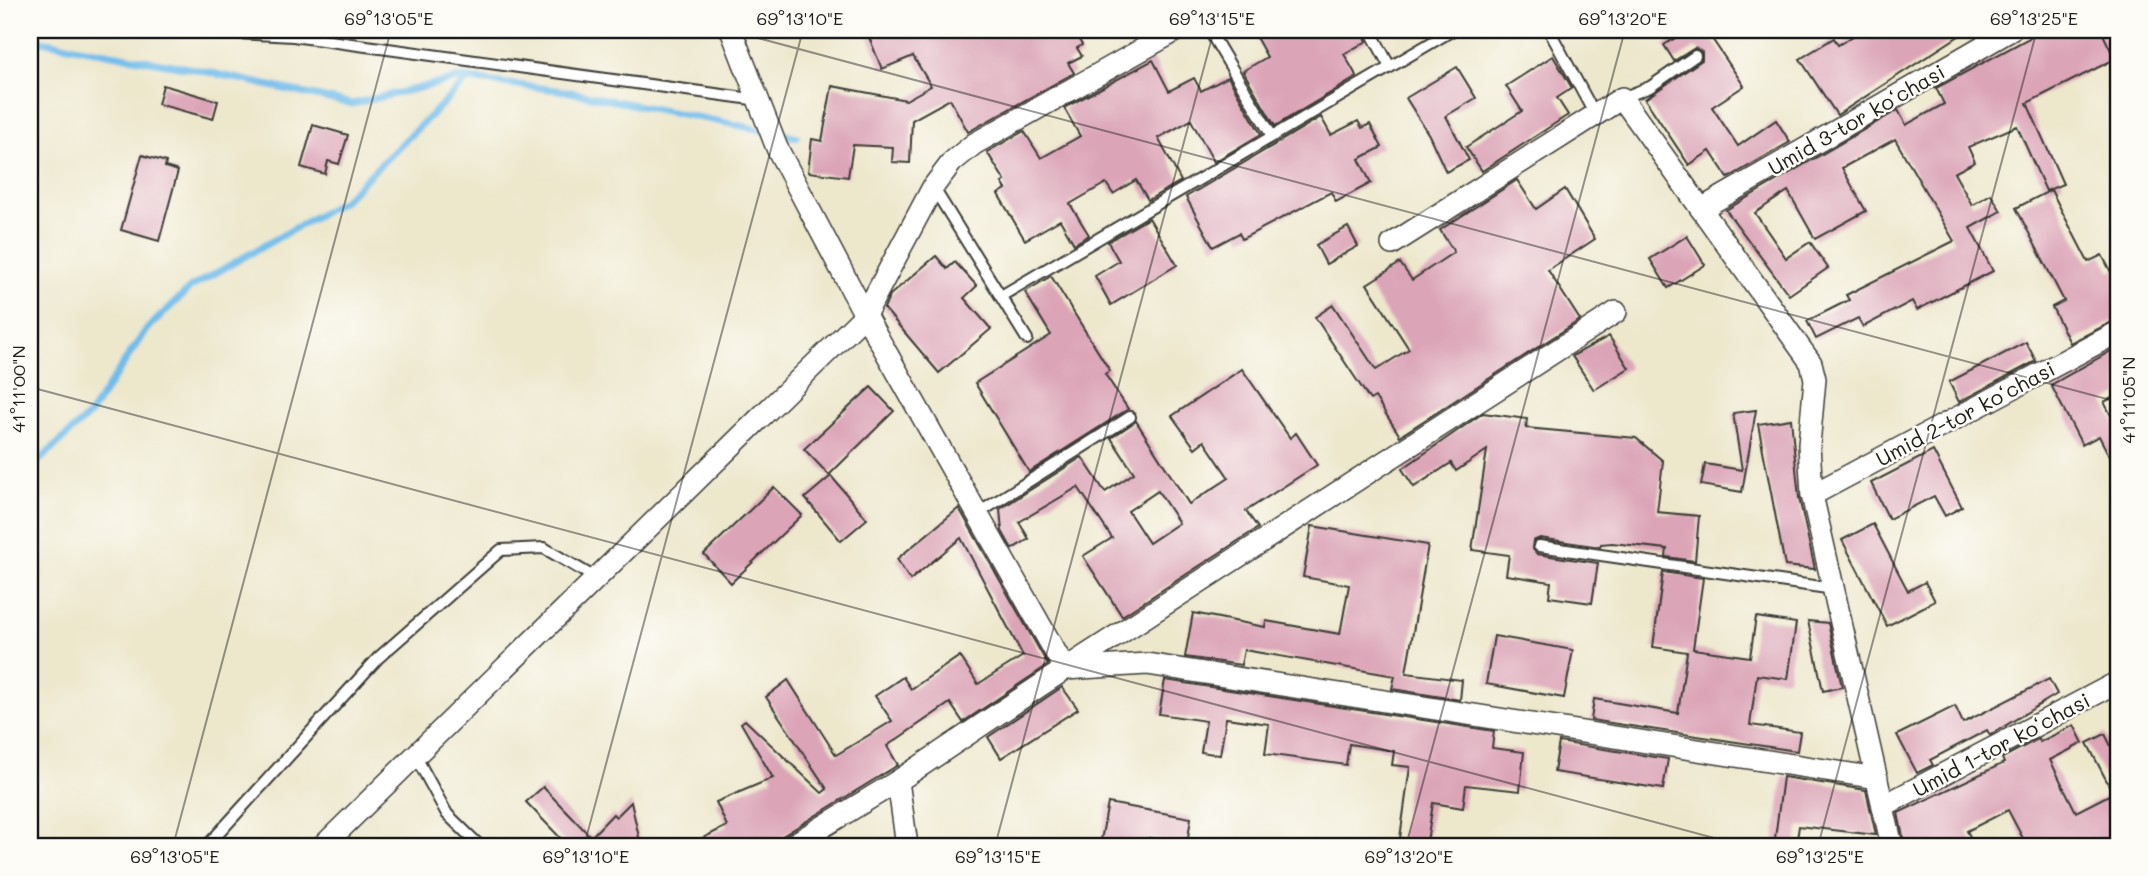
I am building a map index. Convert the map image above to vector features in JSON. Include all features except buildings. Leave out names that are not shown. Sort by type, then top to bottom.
[{"type":"street","points":[[732,30],[776,148],[865,315],[1065,669]]},
{"type":"street","points":[[323,846],[865,315],[933,187],[952,162],[974,144],[1177,30]]},
{"type":"street","name":"Umid 3-tor koʻchasi","points":[[1701,209],[2011,30]]},
{"type":"street","points":[[1392,244],[1622,98],[1811,363],[1815,379],[1809,445],[1812,495],[1892,846]]},
{"type":"street","points":[[790,846],[898,781],[1065,669],[1616,312]]},
{"type":"street","name":"Umid 2-tor koʻchasi","points":[[1812,495],[2118,332]]},
{"type":"street","points":[[1065,669],[1147,664],[1877,778]]},
{"type":"street","name":"Umid 1-tor koʻchasi","points":[[1883,806],[2118,682]]},
{"type":"street","points":[[898,781],[907,846]]},
{"type":"lane","points":[[183,30],[293,36],[759,100]]},
{"type":"lane","points":[[1209,30],[1272,136]]},
{"type":"lane","points":[[1370,30],[1390,67]]},
{"type":"lane","points":[[1001,296],[1453,30]]},
{"type":"lane","points":[[1549,30],[1595,115]]},
{"type":"lane","points":[[1622,98],[1650,87],[1695,56]]},
{"type":"lane","points":[[933,187],[1027,340]]},
{"type":"lane","points":[[977,514],[1130,417]]},
{"type":"lane","points":[[1539,546],[1834,589]]},
{"type":"lane","points":[[207,846],[378,658],[501,550],[544,548],[597,579]]},
{"type":"lane","points":[[416,757],[447,814],[480,846]]},
{"type":"waterway","points":[[30,39],[194,69],[352,104],[461,78],[565,91],[797,137]]},
{"type":"waterway","points":[[30,469],[89,415],[146,330],[191,287],[343,201],[468,79]]}]
